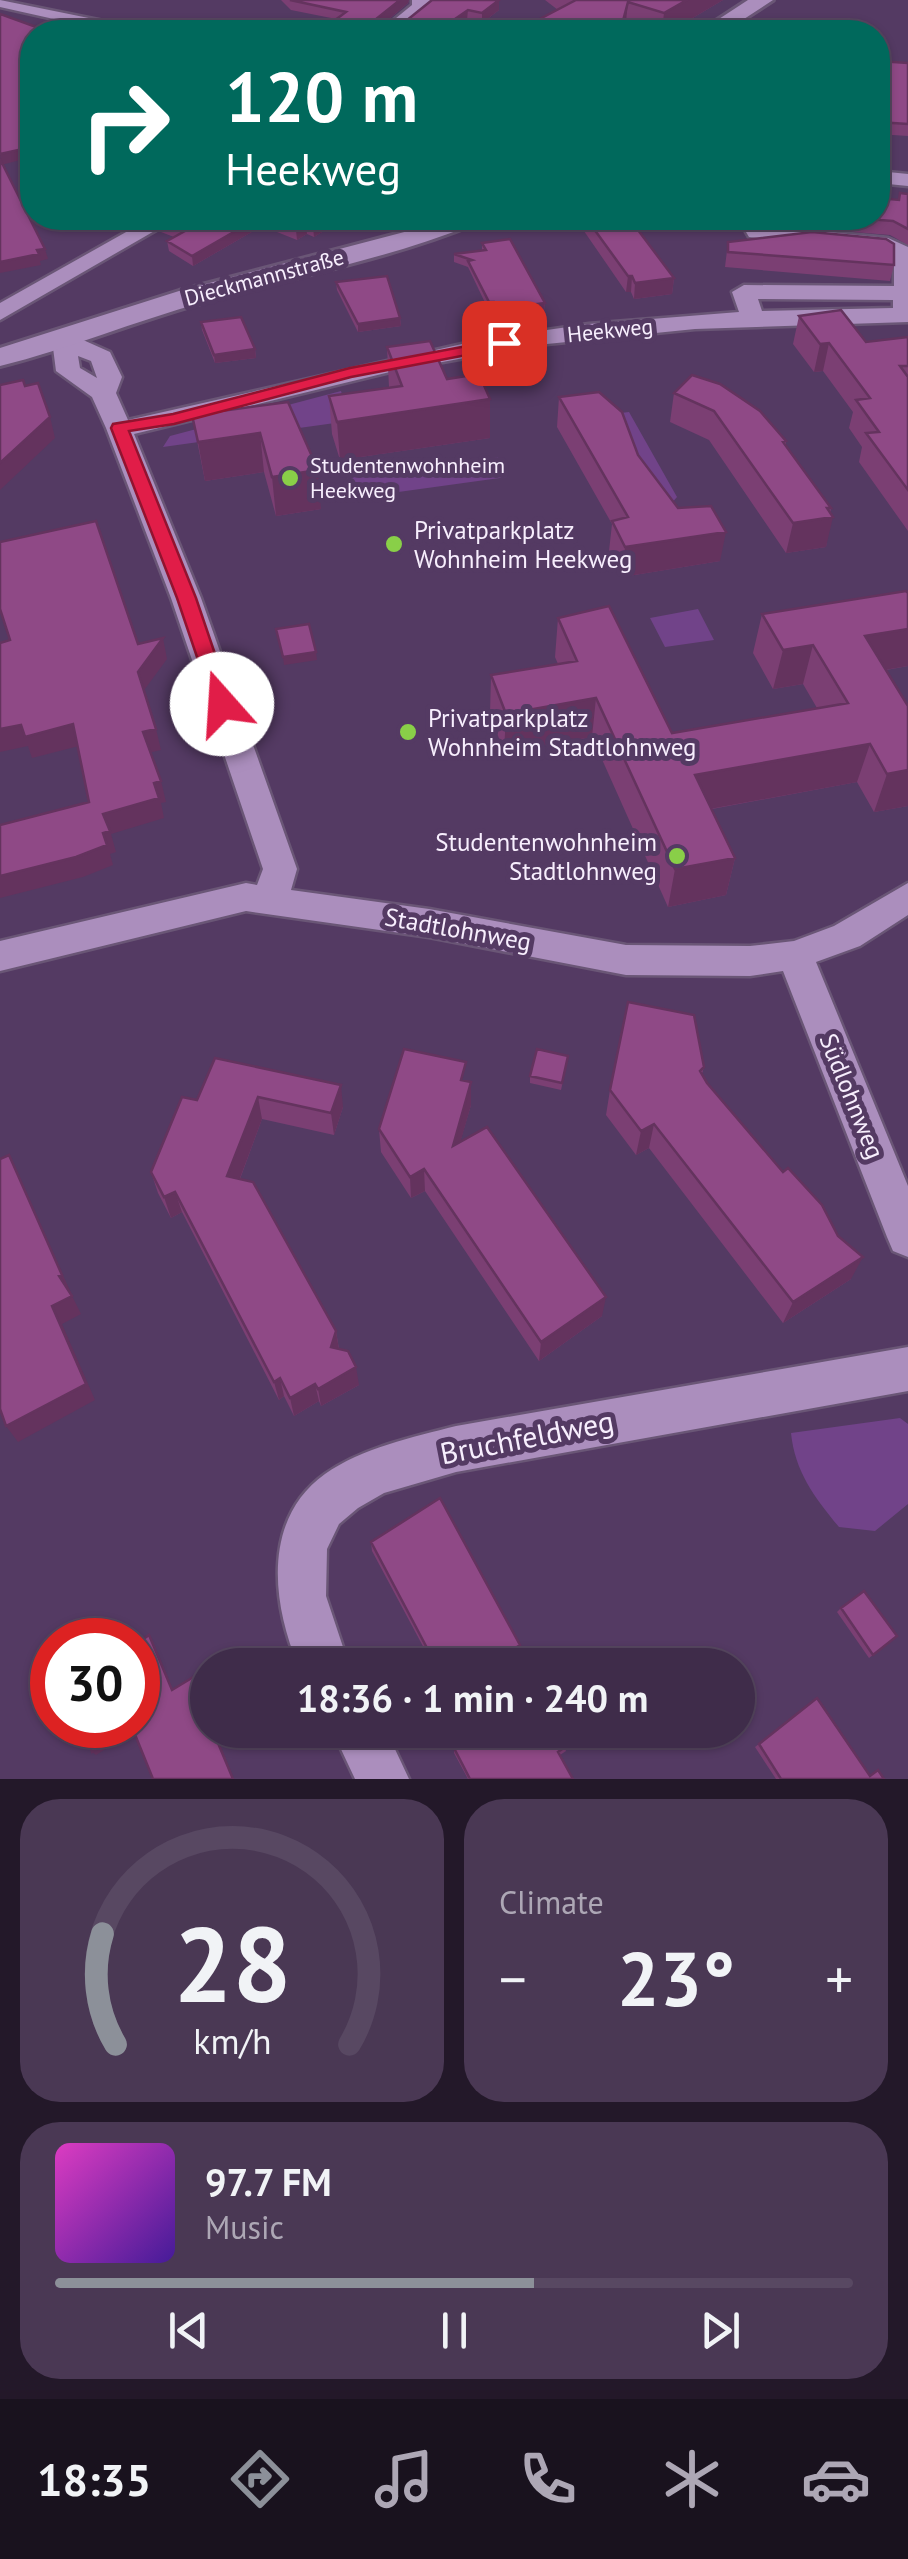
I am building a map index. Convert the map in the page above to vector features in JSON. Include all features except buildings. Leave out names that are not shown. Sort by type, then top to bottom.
[{"type":"street","points":[[404,20],[421,7],[421,0]]},
{"type":"street","points":[[730,20],[764,0]]},
{"type":"street","points":[[750,20],[782,0]]},
{"type":"street","points":[[0,2],[78,20]]},
{"type":"street","points":[[0,26],[37,11]]},
{"type":"street","points":[[0,314],[145,230]]},
{"type":"street","name":"Dieckmannstraße","points":[[0,357],[64,340],[189,296],[433,230]]},
{"type":"street","name":"Heekweg","points":[[119,428],[144,426],[350,372],[484,346],[626,327],[906,308],[904,254],[888,246],[757,232]]},
{"type":"street","points":[[64,340],[68,371],[103,394],[186,598],[280,869],[270,898]]},
{"type":"street","name":"Dieckmannstraße","points":[[0,372],[64,340]]},
{"type":"street","name":"Stadtlohnweg","points":[[0,956],[246,897],[429,923],[626,960],[750,961],[796,955],[847,936],[908,897]]},
{"type":"street","name":"Südlohnweg","points":[[796,955],[908,1236]]},
{"type":"street","name":"Bruchfeldweg","points":[[315,1648],[299,1588],[304,1533],[339,1492],[396,1465],[456,1449],[908,1369]]},
{"type":"street","points":[[367,1748],[383,1779]]},
{"type":"shaded area","points":[[341,391],[347,412],[335,423],[163,447],[170,436]]},
{"type":"shaded area","points":[[629,412],[677,497],[670,505],[604,415]]},
{"type":"shaded area","points":[[498,457],[507,477],[355,498],[347,478]]},
{"type":"shaded area","points":[[698,609],[714,640],[665,647],[650,618]]},
{"type":"shaded area","points":[[900,1418],[908,1424],[908,1504],[875,1531],[839,1527],[802,1472],[791,1433]]},
{"type":"place","name":"Studentenwohnheim Heekweg","points":[[290,478]]},
{"type":"place","name":"Privatparkplatz Wohnheim Heekweg","points":[[394,544]]},
{"type":"place","name":"Privatparkplatz Wohnheim Stadtlohnweg","points":[[408,732]]},
{"type":"place","name":"Studentenwohnheim Stadtlohnweg","points":[[677,856]]},
{"type":"route","points":[[222,704],[186,598],[119,428],[174,419],[350,372],[504,343]]}]
